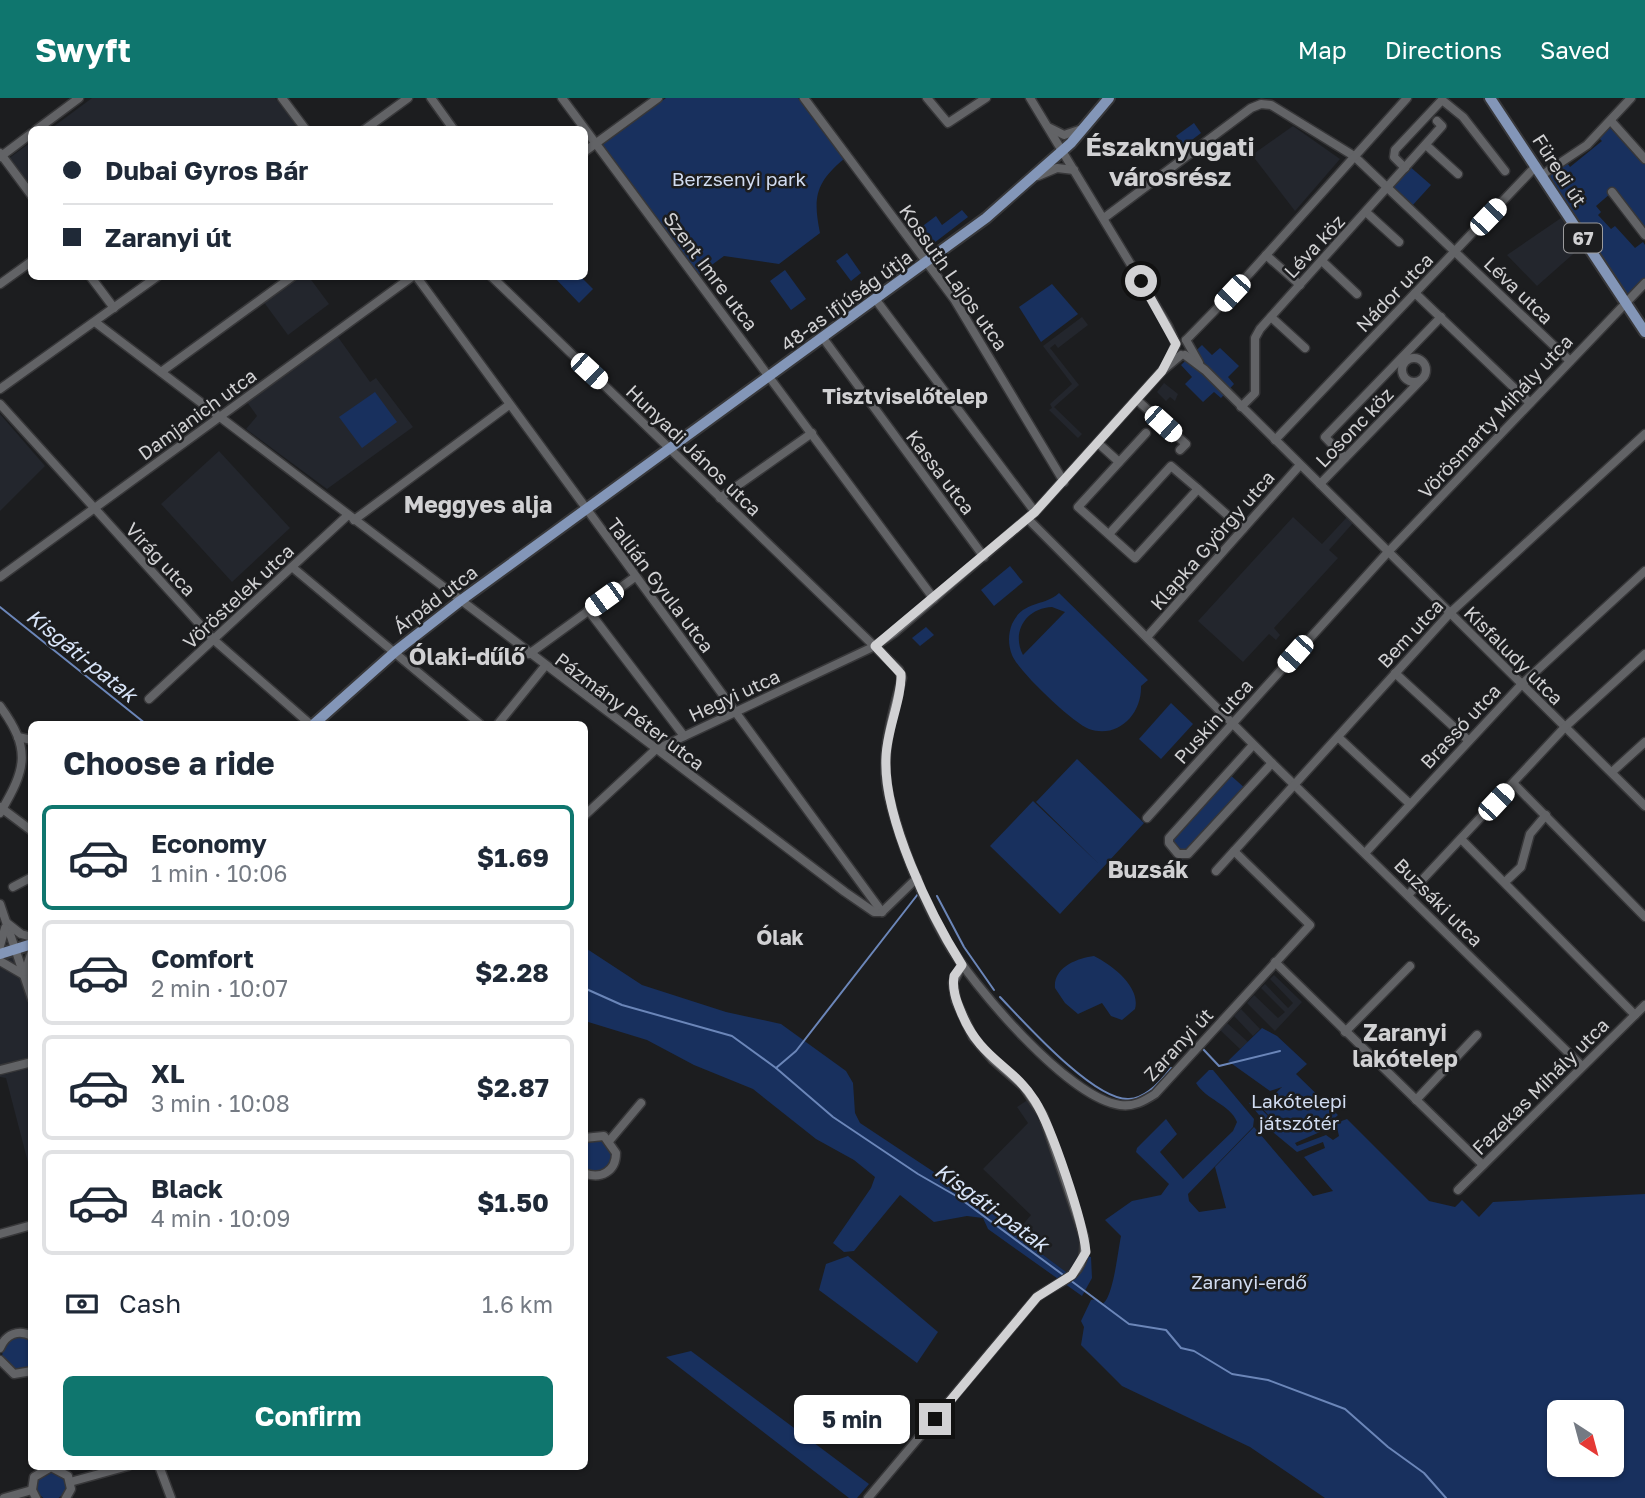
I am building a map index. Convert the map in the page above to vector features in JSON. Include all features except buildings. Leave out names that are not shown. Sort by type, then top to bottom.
[{"type":"main road","name":"48-as ifjúság útja","points":[[584,509],[928,261],[1033,178],[1062,152],[1110,98]]},
{"type":"main road","name":"Füredi út","points":[[1490,98],[1645,332]]},
{"type":"main road","name":"Árpád utca","points":[[315,721],[396,651],[584,509]]},
{"type":"main road","points":[[0,954],[28,945]]},
{"type":"street","points":[[41,126],[79,98]]},
{"type":"street","points":[[282,98],[303,126]]},
{"type":"street","points":[[370,126],[408,98]]},
{"type":"street","points":[[431,98],[451,126]]},
{"type":"street","name":"Szent Imre utca","points":[[562,98],[583,126]]},
{"type":"street","points":[[588,149],[657,98]]},
{"type":"street","name":"Kossuth Lajos utca","points":[[804,98],[928,261],[970,323],[1064,482]]},
{"type":"street","points":[[928,98],[948,122],[986,98]]},
{"type":"street","name":"Kisfaludy utca","points":[[1030,98],[1183,347],[1645,806]]},
{"type":"street","name":"Hegyi utca","points":[[588,812],[655,750],[875,646],[1028,519],[1407,98]]},
{"type":"street","name":"Nádor utca","points":[[1275,440],[1456,250],[1539,170],[1575,155],[1631,98]]},
{"type":"street","points":[[1405,168],[1394,157],[1395,150],[1442,100],[1463,117],[1505,172]]},
{"type":"street","name":"Léva utca","points":[[1104,218],[1251,108],[1261,104],[1271,105],[1354,156],[1570,361]]},
{"type":"street","name":"Léva köz","points":[[1241,407],[1255,393],[1255,338],[1442,126],[1437,121]]},
{"type":"street","points":[[1611,121],[1645,159]]},
{"type":"street","points":[[1047,126],[1064,135],[1086,127]]},
{"type":"street","name":"Szent Imre utca","points":[[588,133],[771,376],[934,599]]},
{"type":"street","points":[[28,136],[1,155],[28,191]]},
{"type":"street","points":[[1426,145],[1458,174]]},
{"type":"street","points":[[1033,178],[1057,168],[1074,170]]},
{"type":"street","points":[[1612,192],[1645,235]]},
{"type":"street","points":[[1366,212],[1399,242]]},
{"type":"street","points":[[1266,255],[1300,285]]},
{"type":"street","points":[[1322,261],[1357,294]]},
{"type":"street","points":[[0,284],[28,264]]},
{"type":"street","points":[[93,280],[114,308]]},
{"type":"street","points":[[0,389],[152,280]]},
{"type":"street","points":[[161,372],[288,280]]},
{"type":"street","name":"Damjanich utca","points":[[0,577],[408,280]]},
{"type":"street","name":"Tallián Gyula utca","points":[[417,280],[882,912]]},
{"type":"street","name":"Hunyadi János utca","points":[[495,280],[875,646]]},
{"type":"street","name":"Vörösmarty Mihály utca","points":[[1388,552],[1645,283]]},
{"type":"street","points":[[1415,293],[1530,403]]},
{"type":"street","points":[[876,300],[1035,512]]},
{"type":"street","points":[[1271,317],[1305,348]]},
{"type":"street","points":[[1402,369],[1418,343],[1441,317]]},
{"type":"street","name":"Pázmány Péter utca","points":[[95,322],[655,750],[845,892],[874,912],[882,912]]},
{"type":"street","name":"Kassa utca","points":[[823,338],[984,557]]},
{"type":"street","points":[[1402,369],[1420,381],[1426,372],[1418,343]]},
{"type":"street","points":[[1402,369],[1418,343]]},
{"type":"street","points":[[1345,458],[1325,437],[1414,357],[1422,360]]},
{"type":"street","points":[[1402,369],[1411,391]]},
{"type":"street","name":"Losonc köz","points":[[1320,484],[1420,381]]},
{"type":"street","points":[[1137,400],[1186,444],[1180,450]]},
{"type":"street","name":"Virág utca","points":[[0,404],[214,640],[308,721]]},
{"type":"street","name":"Vöröstelek utca","points":[[149,699],[292,567],[351,517],[509,405]]},
{"type":"street","points":[[720,498],[812,433]]},
{"type":"street","points":[[1146,433],[1078,507],[1135,558],[1198,489]]},
{"type":"street","name":"Bem utca","points":[[1216,871],[1450,613],[1645,434]]},
{"type":"street","points":[[1098,443],[1119,462]]},
{"type":"street","name":"Klapka György utca","points":[[1147,637],[1300,465]]},
{"type":"street","points":[[1109,534],[1171,466],[1243,529]]},
{"type":"street","name":"Buzsáki utca","points":[[1028,519],[1272,764],[1366,852],[1581,1065]]},
{"type":"street","name":"Puskin utca","points":[[1147,818],[1388,552]]},
{"type":"street","points":[[292,567],[396,651],[477,721]]},
{"type":"street","name":"Brassó utca","points":[[1366,852],[1521,685],[1645,571]]},
{"type":"street","points":[[529,654],[635,577]]},
{"type":"street","points":[[588,610],[684,736]]},
{"type":"street","name":"Zaranyi út","points":[[875,646],[901,674],[887,738],[886,773],[893,811],[937,923],[962,965],[1005,1017],[1057,1066],[1094,1093],[1124,1106],[1145,1101],[1155,1094],[1310,925],[1234,851]]},
{"type":"street","points":[[1409,894],[1565,727],[1645,654]]},
{"type":"street","points":[[505,721],[545,666]]},
{"type":"street","points":[[1395,673],[1468,740]]},
{"type":"street","points":[[0,706],[18,737],[23,767],[19,781],[1,809],[28,828]]},
{"type":"street","points":[[18,737],[28,739]]},
{"type":"street","points":[[1338,737],[1410,804]]},
{"type":"street","points":[[1612,772],[1645,742]]},
{"type":"street","points":[[1253,745],[1169,838],[1171,847],[1178,854],[1188,854],[1272,764]]},
{"type":"street","points":[[1514,784],[1645,917]]},
{"type":"street","points":[[1505,882],[1521,867],[1530,834],[1546,815]]},
{"type":"street","points":[[1461,839],[1635,1015]]},
{"type":"street","points":[[882,912],[918,878]]},
{"type":"street","points":[[13,887],[28,879]]},
{"type":"street","points":[[0,904],[28,987]]},
{"type":"street","points":[[5,921],[21,934],[28,936]]},
{"type":"street","points":[[0,946],[5,934],[5,921]]},
{"type":"street","points":[[24,975],[28,958]]},
{"type":"street","points":[[0,961],[24,975]]},
{"type":"street","points":[[1275,962],[1483,1165]]},
{"type":"street","points":[[869,1498],[1037,1297],[1065,1282],[1086,1252],[1084,1237],[1043,1115],[1030,1093],[983,1050],[966,1024],[953,982],[962,965]]},
{"type":"street","points":[[1345,1032],[1410,966]]},
{"type":"street","name":"Fazekas Mihály utca","points":[[1458,1190],[1581,1065],[1645,1005]]},
{"type":"street","points":[[1416,1100],[1476,1035]]},
{"type":"street","points":[[0,1070],[28,1063]]},
{"type":"street","points":[[610,1140],[641,1103]]},
{"type":"street","points":[[588,1137],[598,1135],[610,1140],[616,1153],[613,1167],[602,1175],[588,1173]]},
{"type":"street","points":[[0,1234],[28,1226]]},
{"type":"street","points":[[0,1348],[12,1334],[28,1336]]},
{"type":"street","points":[[0,1360],[14,1374],[28,1372]]},
{"type":"street","points":[[4,1498],[34,1494],[34,1477],[42,1470]]},
{"type":"street","points":[[60,1470],[70,1482]]},
{"type":"street","points":[[70,1482],[114,1470]]},
{"type":"street","points":[[160,1470],[171,1498]]},
{"type":"street","points":[[66,1498],[70,1482]]},
{"type":"shaded area","points":[[92,98],[275,98],[298,126],[54,126]]},
{"type":"shaded area","points":[[1293,126],[1340,159],[1295,211],[1252,155]]},
{"type":"shaded area","points":[[28,144],[28,188],[8,159]]},
{"type":"shaded area","points":[[1561,218],[1580,248],[1537,286],[1507,255]]},
{"type":"shaded area","points":[[292,280],[311,280],[329,304],[288,335],[263,301]]},
{"type":"shaded area","points":[[1082,317],[1088,325],[1058,348],[1055,344],[1050,348],[1079,385],[1054,407],[1082,434],[1078,438],[1049,410],[1052,408],[1050,404],[1072,384],[1043,346]]},
{"type":"shaded area","points":[[338,337],[370,382],[376,378],[413,427],[327,489],[246,429],[257,416],[247,402]]},
{"type":"shaded area","points":[[1164,383],[1178,394],[1175,401],[1170,397],[1166,401],[1157,392]]},
{"type":"shaded area","points":[[0,414],[45,466],[0,511]]},
{"type":"shaded area","points":[[219,451],[290,528],[232,582],[161,504]]},
{"type":"shaded area","points":[[1293,517],[1322,544],[1347,517],[1353,523],[1329,550],[1338,558],[1274,628],[1280,635],[1276,640],[1269,634],[1243,662],[1198,621]]},
{"type":"shaded area","points":[[16,951],[28,989],[28,1162],[6,1078],[0,1077],[0,955]]},
{"type":"shaded area","points":[[1274,975],[1302,1002],[1275,1031],[1247,1003],[1254,995],[1278,1018],[1285,1012],[1261,988],[1265,984],[1288,1008],[1293,1003],[1270,979]]},
{"type":"shaded area","points":[[1241,1009],[1260,1029],[1253,1036],[1234,1016]]},
{"type":"shaded area","points":[[1227,1023],[1248,1042],[1240,1049],[1220,1030]]},
{"type":"shaded area","points":[[1029,1099],[1043,1127],[1080,1235],[1079,1257],[1068,1274],[1015,1234],[1031,1215],[983,1169],[1028,1123],[1017,1107]]},
{"type":"green space","name":"Berzsenyi park","points":[[666,98],[798,98],[844,159],[827,176],[818,192],[820,233],[779,264],[724,256],[698,275],[601,145]]},
{"type":"green space","points":[[1611,121],[1645,159],[1645,235],[1611,193],[1596,206],[1601,212],[1598,215],[1611,229],[1615,226],[1635,248],[1643,242],[1645,245],[1645,283],[1625,302],[1542,175],[1566,161],[1570,167],[1602,141],[1597,136]]},
{"type":"green space","points":[[1194,123],[1201,133],[1184,146],[1176,136]]},
{"type":"green space","points":[[1408,165],[1431,185],[1411,207],[1389,186]]},
{"type":"green space","points":[[962,210],[968,217],[934,243],[925,242],[916,231],[936,216],[942,225]]},
{"type":"green space","points":[[847,253],[861,273],[851,281],[836,261]]},
{"type":"green space","points":[[785,270],[806,299],[791,310],[770,281]]},
{"type":"green space","points":[[557,280],[584,280],[593,289],[579,303]]},
{"type":"green space","points":[[1052,284],[1078,314],[1041,342],[1019,307]]},
{"type":"green space","points":[[1202,345],[1212,355],[1220,348],[1239,366],[1228,377],[1234,384],[1221,398],[1214,392],[1203,402],[1185,384],[1192,377],[1181,365]]},
{"type":"green space","points":[[375,392],[397,422],[362,448],[339,417]]},
{"type":"green space","points":[[1010,566],[1023,582],[994,606],[981,590]]},
{"type":"green space","points":[[1059,593],[1148,680],[1141,686],[1133,715],[1118,727],[1100,731],[1081,725],[1035,684],[1012,655],[1009,636],[1017,616],[1028,607]],"holes":[[[1052,607],[1065,612],[1023,655],[1020,630],[1028,617],[1043,608]]]},
{"type":"green space","points":[[926,627],[934,635],[920,646],[912,638]]},
{"type":"green space","points":[[1171,703],[1193,724],[1161,759],[1139,739]]},
{"type":"green space","points":[[1077,759],[1144,823],[1060,914],[990,846],[1033,801],[1099,864],[1036,802]]},
{"type":"green space","points":[[1228,773],[1247,790],[1182,860],[1165,843]]},
{"type":"green space","points":[[588,950],[642,985],[726,1012],[781,1024],[846,1071],[853,1083],[855,1113],[860,1123],[943,1178],[962,1184],[991,1207],[1015,1234],[1074,1278],[1086,1256],[1091,1257],[1092,1278],[1082,1296],[988,1229],[983,1218],[967,1216],[934,1222],[900,1195],[854,1251],[844,1252],[833,1243],[871,1188],[875,1177],[854,1160],[816,1139],[753,1089],[694,1065],[647,1040],[588,1022]]},
{"type":"green space","points":[[1094,956],[1124,978],[1134,993],[1135,1009],[1122,1020],[1111,1016],[1102,1003],[1078,1014],[1065,1003],[1055,988],[1055,981],[1062,969],[1074,961]]},
{"type":"green space","name":"Zaranyi-erdő","points":[[1262,1028],[1277,1036],[1307,1064],[1296,1074],[1338,1115],[1320,1132],[1295,1143],[1297,1146],[1326,1135],[1333,1140],[1339,1136],[1336,1123],[1347,1119],[1429,1201],[1455,1207],[1462,1200],[1479,1217],[1493,1202],[1645,1194],[1645,1498],[1325,1498],[1250,1447],[1122,1386],[1081,1345],[1084,1327],[1081,1321],[1091,1300],[1096,1299],[1102,1304],[1106,1301],[1114,1274],[1121,1236],[1105,1220],[1132,1201],[1161,1195],[1169,1184],[1136,1152],[1137,1148],[1166,1119],[1177,1134],[1160,1152],[1183,1179],[1233,1131],[1237,1122],[1234,1116],[1196,1083],[1209,1070],[1213,1070],[1254,1119],[1253,1127],[1188,1194],[1189,1201],[1199,1212],[1226,1208],[1215,1167],[1254,1127],[1313,1196],[1333,1191],[1304,1157],[1325,1148],[1323,1142],[1297,1152],[1274,1133],[1249,1103],[1254,1102],[1285,1133],[1261,1107],[1282,1087],[1270,1091],[1228,1061]]},
{"type":"green space","points":[[602,1139],[611,1146],[612,1153],[607,1167],[598,1171],[588,1170],[588,1141]]},
{"type":"green space","points":[[848,1256],[938,1332],[917,1363],[819,1290],[826,1264]]},
{"type":"green space","points":[[19,1335],[28,1339],[28,1368],[16,1371],[3,1362],[4,1348],[11,1339]]},
{"type":"green space","points":[[691,1351],[869,1484],[857,1498],[849,1498],[666,1357]]},
{"type":"green space","points":[[45,1471],[57,1471],[65,1479],[65,1491],[57,1499],[45,1499],[37,1491],[37,1479]]},
{"type":"waterway","name":"Kisgáti-patak","points":[[0,607],[142,721]]},
{"type":"waterway","points":[[776,1068],[796,1051],[918,894]]},
{"type":"waterway","points":[[937,896],[964,947],[994,990]]},
{"type":"waterway","name":"Kisgáti-patak","points":[[588,990],[622,1005],[732,1036],[776,1068],[833,1117],[918,1174],[958,1197],[1066,1277]]},
{"type":"waterway","points":[[1000,997],[1060,1058],[1097,1087],[1114,1096],[1135,1098],[1158,1083],[1171,1068]]},
{"type":"waterway","points":[[1203,1049],[1219,1066],[1280,1051]]},
{"type":"waterway","name":"Kisgáti-patak","points":[[1070,1280],[1129,1324],[1166,1330],[1181,1348],[1194,1351],[1232,1374],[1268,1380],[1345,1409],[1388,1447],[1424,1473],[1446,1498]]},
{"type":"district","name":"Északnyugati városrész","points":[[1170,161]]},
{"type":"district","name":"Tisztviselőtelep","points":[[905,396]]},
{"type":"district","name":"Meggyes alja","points":[[478,504]]},
{"type":"district","name":"Ólaki-dűlő","points":[[467,656]]},
{"type":"district","name":"Buzsák","points":[[1148,869]]},
{"type":"district","name":"Ólak","points":[[780,937]]},
{"type":"district","name":"Zaranyi lakótelep","points":[[1405,1045]]},
{"type":"route","points":[[935,1419],[1037,1297],[1065,1282],[1081,1264],[1086,1252],[1076,1211],[1043,1115],[1030,1093],[992,1059],[973,1037],[956,1001],[953,991],[954,976],[962,965],[931,910],[889,797],[886,773],[887,738],[902,678],[900,670],[875,646],[894,633],[1035,512],[1162,371],[1176,350],[1176,344],[1141,281]]},
{"type":"park label","name":"Lakótelepi játszótér","points":[[1299,1111]]}]
